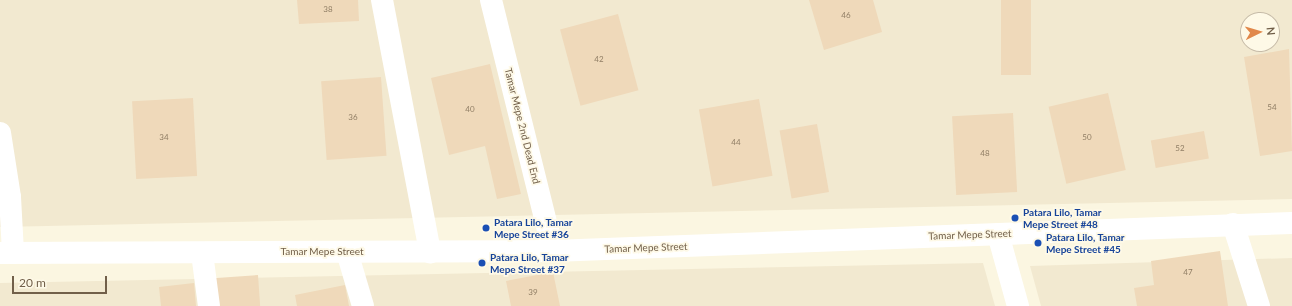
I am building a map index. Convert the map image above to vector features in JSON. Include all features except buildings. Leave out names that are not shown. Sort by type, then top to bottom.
[{"type":"street","points":[[382,0],[430,252]]},
{"type":"street","name":"Tamar Mepe 2nd Dead End","points":[[491,0],[554,251]]},
{"type":"street","points":[[0,133],[10,197],[6,253]]},
{"type":"street","name":"Tamar Mepe Street","points":[[6,253],[554,251],[1233,224],[1292,223]]},
{"type":"street","points":[[1233,224],[1259,306]]},
{"type":"street","points":[[998,234],[1018,306]]},
{"type":"street","points":[[347,252],[363,306]]},
{"type":"street","points":[[202,253],[209,306]]},
{"type":"shaded area","points":[[0,0],[1292,0],[1292,199],[0,227]]},
{"type":"shaded area","points":[[1292,258],[1292,306],[1041,306],[1030,266]]},
{"type":"shaded area","points":[[983,263],[995,306],[0,306],[0,283]]},
{"type":"place","name":"Patara Lilo, Tamar Mepe Street #48","points":[[1015,218]]},
{"type":"place","name":"Patara Lilo, Tamar Mepe Street #36","points":[[486,228]]},
{"type":"place","name":"Patara Lilo, Tamar Mepe Street #45","points":[[1038,243]]},
{"type":"place","name":"Patara Lilo, Tamar Mepe Street #37","points":[[482,263]]}]
